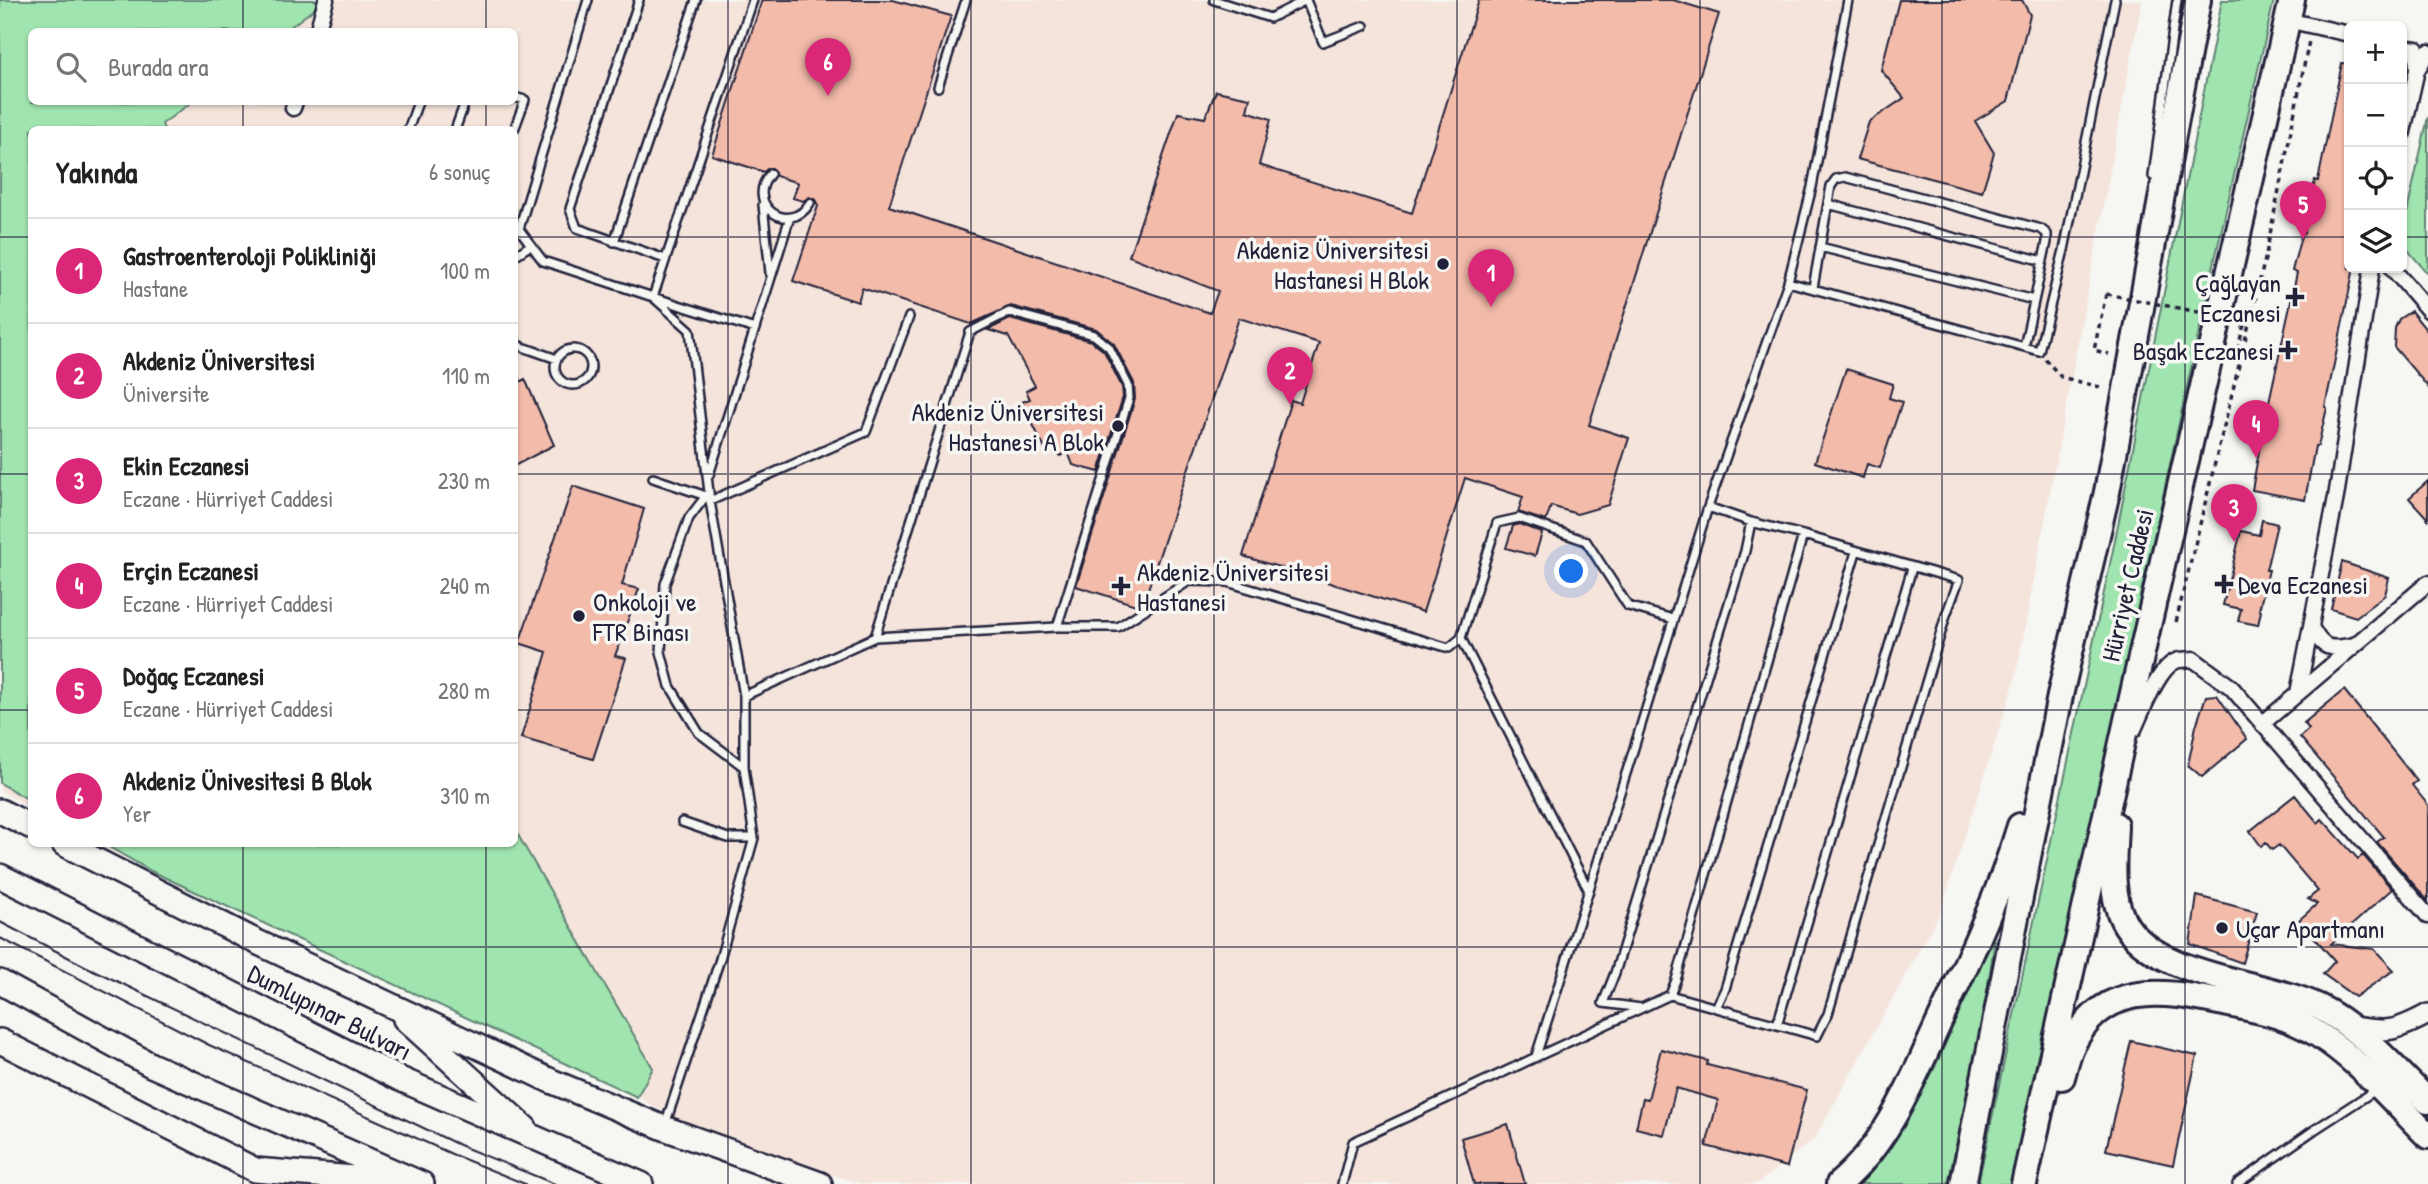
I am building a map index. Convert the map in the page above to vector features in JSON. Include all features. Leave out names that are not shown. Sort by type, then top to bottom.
[{"type":"highway","name":"Hürriyet Caddesi","points":[[1964,1184],[2061,691],[2107,492],[2198,0]]},
{"type":"highway","points":[[2107,492],[2214,0]]},
{"type":"highway","name":"Hürriyet Caddesi","points":[[2026,1184],[2286,6]]},
{"type":"highway","points":[[1839,1184],[1866,1156],[1898,1110],[1964,969],[2010,861],[2061,691]]},
{"type":"highway","points":[[2117,769],[2114,874],[2117,900],[2124,922],[2146,946],[2177,965],[2281,993],[2319,1007],[2348,1025],[2428,1101]]},
{"type":"highway","points":[[2026,1184],[2072,1046],[2088,1020],[2104,1006],[2133,995],[2155,992],[2271,1013],[2306,1027],[2330,1043],[2380,1087],[2428,1136]]},
{"type":"main road","points":[[0,811],[28,825]]},
{"type":"main road","points":[[70,847],[259,943],[551,1081],[664,1128],[820,1184]]},
{"type":"main road","name":"Dumlupınar Bulvarı","points":[[0,876],[400,1079],[641,1184]]},
{"type":"main road","points":[[0,982],[151,1065],[422,1184]]},
{"type":"main road","points":[[386,1001],[540,1142]]},
{"type":"main road","points":[[0,1041],[255,1170],[354,1178],[383,1184]]},
{"type":"street","points":[[318,28],[326,0]]},
{"type":"street","points":[[2286,6],[2312,25],[2344,33]]},
{"type":"street","points":[[2407,48],[2416,49],[2417,70],[2407,114]]},
{"type":"street","points":[[2417,70],[2428,52]]},
{"type":"street","points":[[2298,693],[2336,497],[2371,273]]},
{"type":"street","points":[[2396,273],[2428,310]]},
{"type":"street","points":[[2262,724],[2428,583]]},
{"type":"street","points":[[2311,627],[2318,641],[2327,647],[2356,645]]},
{"type":"street","points":[[2117,769],[2159,679],[2177,661],[2193,659],[2231,687],[2428,916]]},
{"type":"street","points":[[2348,1025],[2388,1031],[2404,1027],[2428,1014]]},
{"type":"street","points":[[255,1170],[287,1184]]},
{"type":"lane","points":[[588,0],[519,229],[543,261],[755,329]]},
{"type":"lane","points":[[639,0],[570,209],[577,229],[665,259]]},
{"type":"lane","points":[[614,242],[696,0]]},
{"type":"lane","points":[[653,297],[753,0]]},
{"type":"lane","points":[[938,87],[966,0]]},
{"type":"lane","points":[[1214,0],[1270,18],[1306,0],[1323,42],[1364,26]]},
{"type":"lane","points":[[1536,1056],[1708,507],[1788,282],[1812,187],[1848,0]]},
{"type":"lane","points":[[1788,282],[2039,351],[2064,250],[2115,0]]},
{"type":"lane","points":[[2152,183],[2177,0]]},
{"type":"lane","points":[[515,126],[525,100],[518,98]]},
{"type":"lane","points":[[409,126],[417,105]]},
{"type":"lane","points":[[456,126],[464,105]]},
{"type":"lane","points":[[770,174],[763,183],[763,200],[771,277]]},
{"type":"lane","points":[[1813,288],[1831,186],[1836,179],[1844,177],[2041,229],[2047,233],[2024,347]]},
{"type":"lane","points":[[763,200],[772,213],[780,217],[790,217],[803,212],[810,203]]},
{"type":"lane","points":[[1828,204],[2042,261]]},
{"type":"lane","points":[[707,479],[790,217]]},
{"type":"lane","points":[[2145,286],[2149,220]]},
{"type":"lane","points":[[518,253],[531,245]]},
{"type":"lane","points":[[1820,247],[2034,300]]},
{"type":"lane","points":[[653,297],[690,330],[708,496],[744,696],[744,767],[754,838],[720,959],[664,1128]]},
{"type":"lane","points":[[875,637],[970,332],[1009,312],[1094,335],[1109,346],[1128,385],[1129,398],[1057,627]]},
{"type":"lane","points":[[744,767],[699,733],[670,686],[661,652],[665,584],[689,518],[708,496],[866,432],[909,317]]},
{"type":"lane","points":[[518,345],[558,359]]},
{"type":"lane","points":[[566,351],[582,352],[590,360],[589,377],[579,384],[567,384],[556,371],[558,359],[566,351]]},
{"type":"lane","points":[[653,478],[708,496]]},
{"type":"lane","points":[[1342,1184],[1353,1142],[1670,995],[1817,1036],[1828,1014],[1959,580],[1751,522],[1708,507]]},
{"type":"lane","points":[[744,696],[875,637],[1057,627],[1118,627],[1189,581],[1227,582],[1449,648],[1461,638],[1497,523],[1519,518],[1586,541],[1628,606],[1674,619]]},
{"type":"lane","points":[[1641,1008],[1603,1003],[1615,974],[1737,578],[1751,522]]},
{"type":"lane","points":[[1670,995],[1803,535]]},
{"type":"lane","points":[[1716,1008],[1725,989],[1856,552]]},
{"type":"lane","points":[[1777,1025],[1912,568]]},
{"type":"lane","points":[[1461,638],[1589,891]]},
{"type":"lane","points":[[682,822],[728,838],[754,838]]},
{"type":"lane","points":[[2237,1184],[2380,1087]]},
{"type":"path","points":[[2176,622],[2265,259],[2312,25]]},
{"type":"path","points":[[2109,354],[2094,350],[2106,294],[2245,321],[2235,359]]},
{"type":"path","points":[[2039,351],[2061,377],[2100,387]]},
{"type":"shaded area","name":"Akdeniz Üniversitesi Hastanesi","points":[[0,0],[2142,0],[2015,680],[1940,913],[1815,1138],[1757,1184],[863,1184],[708,1137],[637,1097],[105,847],[518,847],[518,126],[28,126],[28,806],[0,791]]},
{"type":"green space","points":[[0,0],[326,0],[289,28],[28,28],[28,105],[188,105],[163,126],[28,126],[28,799],[0,783]]},
{"type":"green space","points":[[2222,0],[2274,0],[2012,1184],[1978,1184],[2113,550]]},
{"type":"green space","points":[[2428,117],[2428,274],[2407,249],[2407,212]]},
{"type":"green space","points":[[518,835],[653,1068],[637,1097],[151,871],[109,847],[518,847]]},
{"type":"green space","points":[[1995,939],[1983,1019],[1948,1184],[1860,1184],[1899,1129],[1925,1086],[1977,971]]},
{"type":"building","name":"Akdeniz Üniversitesi Hastanesi H Blok","points":[[762,0],[893,0],[951,16],[889,206],[1210,313],[1218,291],[1129,256],[1178,113],[1205,118],[1216,91],[1250,98],[1247,111],[1271,119],[1259,165],[1412,213],[1479,0],[1673,0],[1719,14],[1589,425],[1629,438],[1608,505],[1577,514],[1551,506],[1546,521],[1518,512],[1523,497],[1465,478],[1423,612],[1243,556],[1291,400],[1300,403],[1319,343],[1239,318],[1143,604],[1139,606],[1076,586],[1135,399],[1134,383],[1114,344],[1096,329],[1011,306],[971,324],[862,288],[858,302],[793,281],[818,206],[815,199],[809,197],[803,201],[793,198],[798,183],[776,176],[772,168],[764,172],[712,155]]},
{"type":"building","points":[[1899,0],[2022,0],[2030,15],[2008,101],[1975,121],[1994,153],[1982,192],[1857,159],[1869,122],[1904,98],[1881,70]]},
{"type":"building","points":[[2344,63],[2344,273],[2353,273],[2325,407],[2327,408],[2318,446],[2315,446],[2305,500],[2252,490],[2297,273],[2292,271],[2302,232],[2304,233],[2315,180],[2318,181]]},
{"type":"building","points":[[2411,311],[2428,332],[2428,387],[2394,347],[2395,328],[2399,319]]},
{"type":"building","points":[[1010,319],[1091,341],[1104,351],[1122,387],[1123,397],[1099,472],[1073,465],[1068,452],[1060,456],[1055,450],[1047,453],[1022,402],[1030,399],[1026,391],[1035,386],[1008,336],[988,330]]},
{"type":"building","points":[[1846,369],[1893,384],[1889,398],[1902,402],[1880,468],[1867,464],[1863,478],[1815,462]]},
{"type":"building","points":[[525,379],[554,445],[518,464],[518,383]]},
{"type":"building","points":[[2428,481],[2428,519],[2409,498]]},
{"type":"building","name":"Onkoloji ve FTR Binası","points":[[573,486],[644,509],[622,585],[639,589],[615,656],[626,658],[593,759],[521,738],[547,652],[519,643]]},
{"type":"building","points":[[2262,520],[2277,524],[2266,570],[2269,570],[2258,625],[2238,621],[2241,609],[2223,605],[2241,531],[2259,535]]},
{"type":"building","points":[[1519,524],[1542,533],[1535,556],[1506,548],[1513,526]]},
{"type":"building","points":[[2342,562],[2389,578],[2385,595],[2356,617],[2331,609]]},
{"type":"building","points":[[2344,690],[2417,781],[2412,785],[2428,805],[2428,901],[2377,842],[2384,837],[2300,737],[2309,729],[2304,723]]},
{"type":"building","points":[[2217,695],[2247,739],[2202,777],[2188,765],[2196,726],[2206,696]]},
{"type":"building","points":[[2295,795],[2318,823],[2322,819],[2358,859],[2363,855],[2392,889],[2331,944],[2374,949],[2394,970],[2355,997],[2323,974],[2335,961],[2299,920],[2317,904],[2308,899],[2318,891],[2279,845],[2272,850],[2266,843],[2261,846],[2250,831]]},
{"type":"building","name":"Uçar Apartmanı","points":[[2197,896],[2257,912],[2242,963],[2190,944]]},
{"type":"building","points":[[2131,1041],[2197,1056],[2173,1165],[2106,1150]]},
{"type":"building","points":[[1661,1049],[1708,1061],[1707,1065],[1807,1090],[1787,1167],[1706,1146],[1718,1100],[1676,1088],[1664,1135],[1636,1128],[1643,1098],[1648,1099]]},
{"type":"building","points":[[1508,1124],[1525,1184],[1474,1184],[1461,1138]]},
{"type":"tram line","points":[[0,922],[85,966],[459,1145],[555,1184]]},
{"type":"tram line","points":[[0,938],[209,1045],[525,1184]]},
{"type":"place","name":"Akdeniz Ünivesitesi B Blok","points":[[828,96]]},
{"type":"place","name":"Doğaç Eczanesi","points":[[2303,239]]},
{"type":"place","name":"Akdeniz Üniversitesi Hastanesi H Blok","points":[[1443,264]]},
{"type":"place","name":"Çağlayan Eczanesi","points":[[2295,297]]},
{"type":"place","name":"Gastroenteroloji Polikliniği","points":[[1491,307]]},
{"type":"place","name":"Başak Eczanesi","points":[[2288,350]]},
{"type":"place","name":"Akdeniz Üniversitesi","points":[[1290,405]]},
{"type":"place","name":"Akdeniz Üniversitesi Hastanesi A Blok","points":[[1118,426]]},
{"type":"place","name":"Erçin Eczanesi","points":[[2256,458]]},
{"type":"place","name":"Ekin Eczanesi","points":[[2234,542]]},
{"type":"place","name":"Deva Eczanesi","points":[[2224,584]]},
{"type":"place","name":"Akdeniz Üniversitesi Hastanesi","points":[[1121,586]]},
{"type":"place","name":"Onkoloji ve FTR Binası","points":[[579,616]]},
{"type":"place","name":"Uçar Apartmanı","points":[[2222,928]]}]
